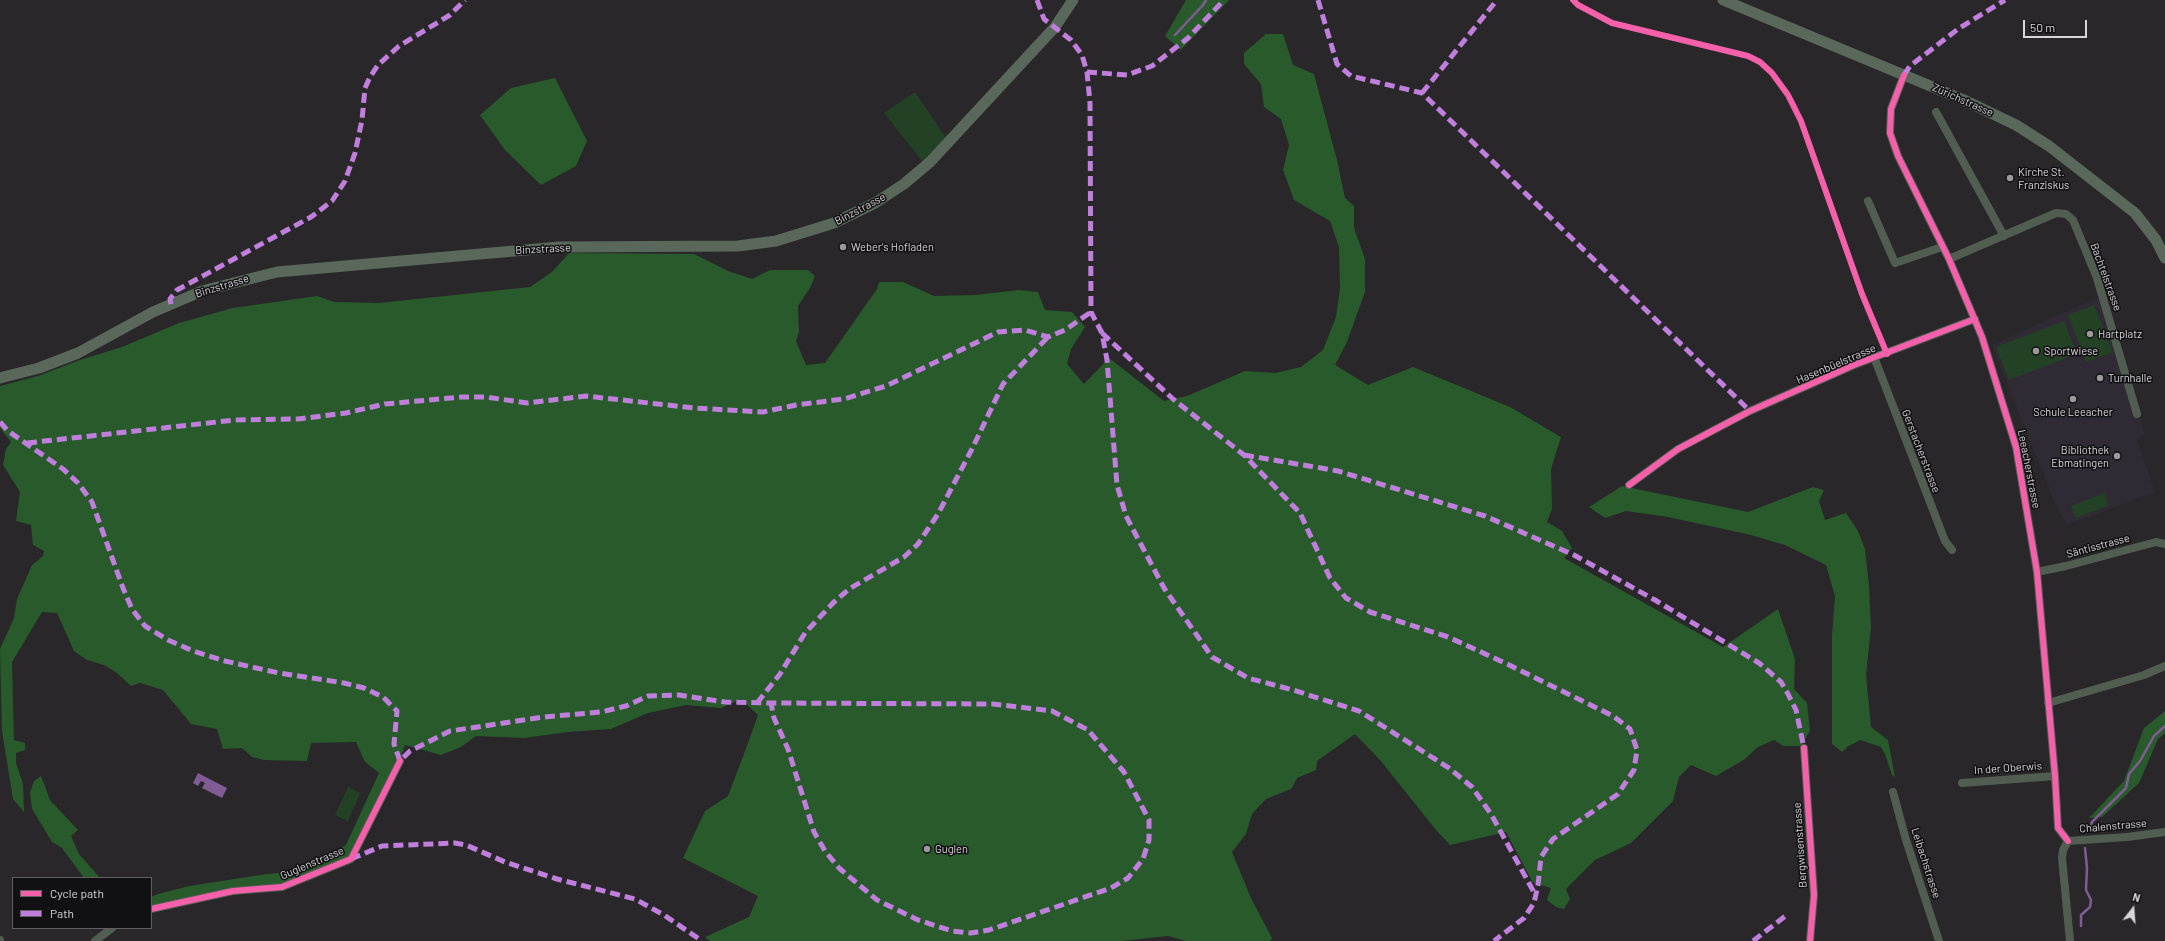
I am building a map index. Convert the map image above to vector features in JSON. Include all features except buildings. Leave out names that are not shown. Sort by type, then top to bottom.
[{"type":"main road","name":"Binzstrasse","points":[[0,378],[39,368],[78,353],[153,312],[202,291],[277,272],[544,248],[738,246],[799,235],[834,223],[859,212],[908,180],[947,145],[1055,27],[1073,0]]},
{"type":"main road","name":"Zürichstrasse","points":[[1723,0],[1991,112],[2049,146],[2134,213],[2156,240],[2165,258]]},
{"type":"street","name":"Leeacherstrasse","points":[[1904,75],[1891,109],[1890,133],[1898,156],[1949,259],[1982,337],[2016,447],[2037,572],[2055,776],[2058,828],[2068,842]]},
{"type":"street","points":[[1936,112],[2004,236]]},
{"type":"street","points":[[1868,201],[1895,263],[1942,247]]},
{"type":"street","name":"Bachtelstrasse","points":[[1949,259],[2056,213],[2066,214],[2073,220],[2097,278],[2137,414]]},
{"type":"street","name":"Hasenbüelstrasse","points":[[1629,485],[1678,449],[1750,411],[1874,358],[1974,319]]},
{"type":"street","name":"Gerstacherstrasse","points":[[1874,358],[1945,541],[1952,550]]},
{"type":"street","name":"Säntisstrasse","points":[[2037,572],[2066,566],[2156,542],[2165,544]]},
{"type":"street","points":[[2048,703],[2144,675],[2165,666]]},
{"type":"street","name":"Bergwisenstrasse","points":[[1804,748],[1814,895],[1810,941]]},
{"type":"street","name":"Guglenstrasse","points":[[152,909],[233,891],[282,887],[351,859],[400,761]]},
{"type":"street","name":"In der Oberwis","points":[[1962,783],[2055,776]]},
{"type":"street","name":"Leibachstrasse","points":[[1893,792],[1906,840],[1940,941]]},
{"type":"street","name":"Chalenstrasse","points":[[2070,941],[2062,858],[2063,850],[2068,842],[2165,832]]},
{"type":"street","points":[[95,941],[111,929]]},
{"type":"shaded area","name":"Schule Leeacher","points":[[2102,295],[2145,434],[2137,440],[2155,492],[2067,525],[2055,503],[1992,345]]},
{"type":"shaded area","points":[[198,773],[227,788],[222,798],[202,788],[205,783],[201,781],[198,786],[193,783]]},
{"type":"green space","points":[[1186,0],[1229,0],[1181,50],[1165,36]]},
{"type":"green space","points":[[1266,34],[1283,34],[1293,65],[1314,74],[1337,160],[1345,198],[1354,206],[1354,228],[1365,259],[1365,292],[1347,342],[1335,365],[1368,385],[1413,367],[1510,407],[1561,437],[1551,469],[1552,509],[1547,522],[1562,531],[1572,548],[1564,558],[1723,647],[1778,609],[1795,659],[1794,689],[1807,703],[1810,731],[1801,746],[1783,746],[1774,740],[1758,747],[1745,759],[1716,776],[1691,765],[1679,777],[1673,801],[1631,843],[1595,860],[1566,889],[1570,899],[1564,909],[1556,907],[1547,900],[1551,888],[1533,883],[1506,832],[1450,845],[1436,830],[1380,760],[1355,734],[1317,761],[1316,770],[1297,778],[1291,789],[1266,799],[1252,814],[1246,834],[1232,852],[1251,898],[1272,938],[1270,941],[1186,941],[1168,936],[1121,941],[710,941],[705,937],[749,917],[758,896],[683,858],[705,811],[728,796],[744,754],[758,715],[741,699],[721,708],[686,705],[648,713],[611,729],[568,732],[524,738],[476,736],[461,747],[441,755],[405,745],[400,761],[351,859],[302,880],[152,909],[152,897],[158,894],[189,886],[267,874],[300,871],[346,845],[379,773],[365,762],[356,742],[311,743],[307,761],[264,760],[252,757],[242,748],[223,749],[217,729],[191,724],[163,690],[140,683],[131,686],[117,673],[104,665],[87,660],[74,651],[57,613],[42,612],[12,662],[14,740],[25,743],[25,750],[16,753],[16,763],[23,784],[24,812],[13,799],[2,731],[0,649],[14,618],[17,599],[32,565],[43,556],[44,551],[33,545],[31,525],[16,521],[20,492],[3,465],[6,449],[11,442],[0,428],[0,386],[38,376],[80,360],[122,347],[179,323],[233,308],[317,296],[334,302],[379,303],[530,287],[552,272],[569,253],[694,254],[728,271],[752,279],[770,270],[808,270],[815,276],[810,288],[798,306],[799,332],[796,341],[806,365],[825,363],[877,289],[879,282],[903,282],[934,296],[975,295],[1019,290],[1038,292],[1045,310],[1072,312],[1085,327],[1071,349],[1067,364],[1084,384],[1109,358],[1164,401],[1187,396],[1245,371],[1275,373],[1301,367],[1323,350],[1336,317],[1340,289],[1339,247],[1330,221],[1294,200],[1283,170],[1289,145],[1281,119],[1264,107],[1261,84],[1244,64],[1244,53]]},
{"type":"green space","points":[[555,78],[587,141],[576,166],[541,185],[505,150],[480,115],[511,88]]},
{"type":"green space","points":[[915,92],[946,138],[923,162],[884,113]]},
{"type":"green space","name":"Hartplatz","points":[[2094,305],[2113,352],[2086,362],[2068,315]]},
{"type":"green space","name":"Sportwiese","points":[[2064,321],[2077,354],[2009,380],[1996,347]]},
{"type":"green space","points":[[1622,486],[1748,512],[1813,487],[1824,490],[1819,501],[1825,520],[1846,513],[1858,531],[1865,549],[1871,628],[1866,675],[1871,727],[1888,740],[1895,777],[1892,775],[1881,747],[1860,740],[1847,747],[1842,752],[1832,744],[1832,636],[1835,596],[1826,565],[1785,545],[1751,535],[1668,517],[1626,511],[1605,518],[1589,507]]},
{"type":"green space","points":[[2104,493],[2109,505],[2076,518],[2071,506]]},
{"type":"green space","points":[[2165,711],[2165,733],[2158,739],[2139,783],[2102,817],[2089,818],[2124,781],[2144,728]]},
{"type":"green space","points":[[41,776],[50,800],[78,830],[71,836],[79,854],[99,877],[83,877],[62,848],[52,842],[32,809],[30,792],[34,781]]},
{"type":"green space","points":[[348,787],[360,793],[348,821],[335,815]]},
{"type":"waterway","points":[[1175,35],[1206,0]]},
{"type":"waterway","points":[[2091,825],[2092,822],[2126,788],[2129,774],[2140,761],[2154,736],[2165,726]]},
{"type":"waterway","points":[[2081,926],[2081,915],[2090,907],[2091,900],[2086,890],[2087,868],[2085,848]]},
{"type":"marked path","points":[[171,304],[170,299],[177,290],[311,217],[332,201],[345,181],[355,153],[362,120],[365,88],[370,77],[378,65],[399,46],[450,15],[465,0]]},
{"type":"marked path","points":[[1037,0],[1044,19],[1071,40],[1082,55],[1087,72],[1090,103],[1091,312],[1102,333],[1107,360],[1117,485],[1126,516],[1164,588],[1212,657],[1248,678],[1293,690],[1359,711],[1449,768],[1472,787],[1491,814],[1536,896]]},
{"type":"marked path","points":[[1087,72],[1127,75],[1152,66],[1188,38],[1224,0]]},
{"type":"marked path","points":[[1318,0],[1337,64],[1351,76],[1422,93],[1750,411]]},
{"type":"marked path","points":[[1422,93],[1497,0]]},
{"type":"marked path","points":[[1904,75],[1910,66],[1958,29],[2005,0]]},
{"type":"marked path","points":[[27,443],[235,420],[298,419],[346,413],[385,404],[461,397],[486,397],[527,403],[586,396],[694,408],[763,412],[796,405],[844,399],[886,386],[998,332],[1025,330],[1048,337],[1065,330],[1091,312]]},
{"type":"marked path","points":[[1102,333],[1173,399],[1244,455],[1300,513],[1330,578],[1346,598],[1370,612],[1448,637],[1505,663],[1613,716],[1630,729],[1637,750],[1634,770],[1618,794],[1553,839],[1541,857],[1538,885],[1534,903],[1524,918],[1494,941]]},
{"type":"marked path","points":[[757,703],[780,674],[805,633],[833,603],[849,589],[904,557],[918,544],[938,514],[973,447],[1003,384],[1048,337]]},
{"type":"marked path","points":[[0,422],[8,431],[63,469],[78,483],[92,502],[123,588],[132,609],[145,626],[168,640],[193,651],[225,661],[279,673],[344,683],[364,688],[383,697],[397,711],[394,744],[400,761],[410,751],[450,731],[544,717],[601,712],[626,706],[648,696],[679,695],[725,702],[993,704],[1052,711],[1088,730],[1124,772],[1149,820],[1149,840],[1143,859],[1128,878],[1111,888],[989,930],[971,933],[952,931],[918,920],[877,900],[839,868],[825,851],[814,832],[788,749],[774,718],[771,703]]},
{"type":"marked path","points":[[1244,455],[1338,471],[1485,516],[1574,555],[1655,600],[1759,663],[1781,682],[1788,694],[1796,710],[1804,748]]},
{"type":"marked path","points":[[351,859],[382,846],[455,843],[466,845],[505,862],[557,879],[635,899],[664,915],[702,941]]},
{"type":"marked path","points":[[1753,941],[1788,914]]},
{"type":"cycle path","points":[[1573,0],[1578,5],[1612,23],[1748,56],[1760,62],[1772,73],[1788,95],[1801,121],[1862,294],[1887,354]]},
{"type":"cycle path","points":[[1904,75],[1891,109],[1890,133],[1898,156],[1949,259],[1982,337],[2016,447],[2037,572],[2055,776],[2058,828],[2068,841]]},
{"type":"cycle path","points":[[1629,485],[1678,449],[1750,411],[1854,365],[1975,319]]},
{"type":"cycle path","points":[[1804,748],[1814,895],[1810,941]]},
{"type":"cycle path","points":[[152,909],[233,891],[282,887],[351,859],[400,761]]},
{"type":"place","name":"Kirche St. Franziskus","points":[[2010,178]]},
{"type":"place","name":"Weber's Hofladen","points":[[843,247]]},
{"type":"place","name":"Hartplatz","points":[[2090,334]]},
{"type":"place","name":"Sportwiese","points":[[2036,351]]},
{"type":"place","name":"Turnhalle","points":[[2100,378]]},
{"type":"place","name":"Schule Leeacher","points":[[2073,399]]},
{"type":"place","name":"Bibliothek Ebmatingen","points":[[2117,456]]},
{"type":"place","name":"Guglen","points":[[927,849]]}]
